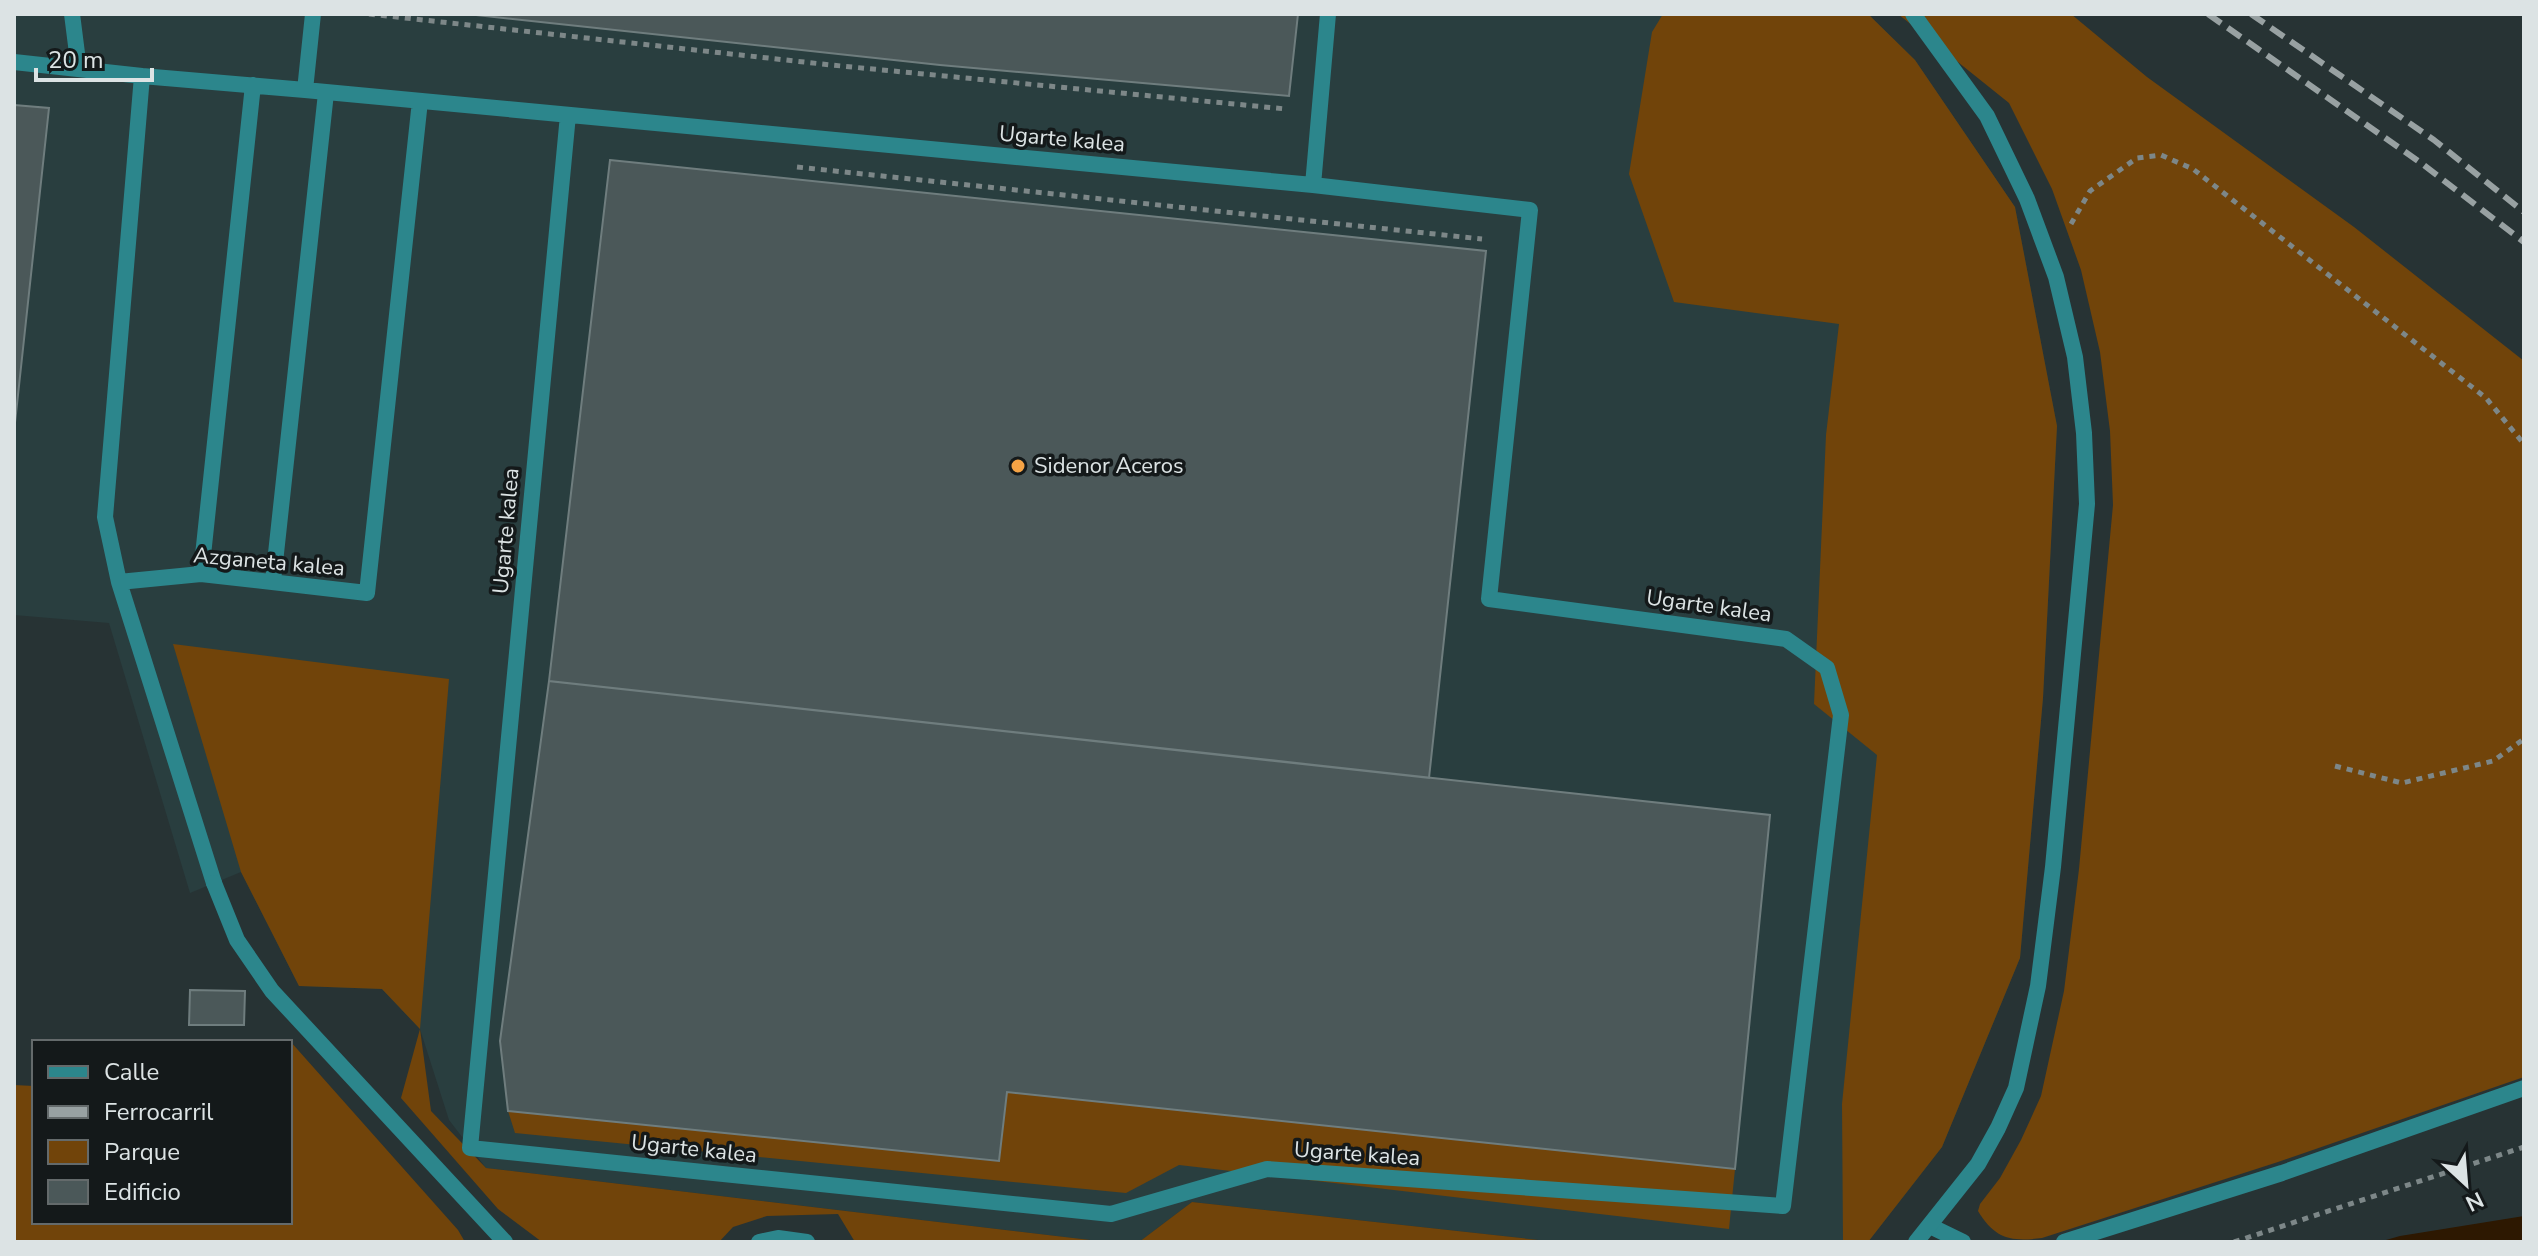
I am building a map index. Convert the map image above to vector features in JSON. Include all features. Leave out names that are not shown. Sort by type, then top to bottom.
[{"type":"street","points":[[72,14],[79,69]]},
{"type":"street","points":[[305,90],[313,14]]},
{"type":"street","points":[[1313,185],[1328,14]]},
{"type":"street","points":[[1913,14],[1987,116],[2027,199],[2056,277],[2075,357],[2084,433],[2087,504],[2053,867],[2038,986],[2016,1088],[1978,1164],[1916,1242]]},
{"type":"street","name":"Ugarte kalea","points":[[14,62],[1313,185],[1530,210],[1489,599],[1786,639],[1827,668],[1841,715],[1783,1206],[1267,1169],[1111,1214],[470,1148],[568,115]]},
{"type":"street","points":[[142,76],[105,517],[119,582],[214,883],[237,940],[272,991],[505,1242]]},
{"type":"street","points":[[201,574],[253,85]]},
{"type":"street","points":[[273,581],[326,93]]},
{"type":"street","name":"Azganeta kalea","points":[[119,582],[201,574],[367,593],[420,101]]},
{"type":"street","points":[[2064,1242],[2282,1173],[2524,1088]]},
{"type":"street","points":[[1930,1226],[1963,1242]]},
{"type":"street","points":[[759,1242],[778,1238],[807,1242]]},
{"type":"path","points":[[369,14],[831,65],[1286,109]]},
{"type":"path","points":[[2071,224],[2090,191],[2137,158],[2161,155],[2193,169],[2486,398],[2524,444]]},
{"type":"path","points":[[787,166],[1482,239]]},
{"type":"path","points":[[2335,766],[2402,783],[2493,761],[2524,739]]},
{"type":"path","points":[[2234,1242],[2524,1147]]},
{"type":"shaded area","points":[[14,14],[1868,14],[1915,60],[2015,207],[2057,426],[2043,698],[2020,958],[1942,1147],[1868,1242],[1557,1242],[1192,1202],[1139,1242],[1107,1242],[486,1168],[449,1120],[420,1029],[382,989],[299,986],[241,872],[190,893],[109,623],[14,615]]},
{"type":"shaded area","points":[[2524,1216],[2524,1242],[2379,1242],[2400,1236]]},
{"type":"green space","points":[[1663,14],[1868,14],[1915,60],[2015,207],[2057,426],[2043,698],[2020,958],[1942,1147],[1868,1242],[1843,1242],[1842,1104],[1877,755],[1814,704],[1826,435],[1839,324],[1674,302],[1629,174],[1652,32]]},
{"type":"green space","points":[[1898,14],[2071,14],[2147,77],[2354,227],[2524,361],[2524,1077],[2278,1162],[2042,1238],[2013,1239],[2005,1236],[1991,1228],[1978,1211],[2021,1140],[2041,1096],[2064,991],[2079,869],[2113,505],[2110,431],[2100,352],[2081,270],[2052,189],[2009,103]]},
{"type":"green space","points":[[173,644],[449,679],[420,1029],[382,989],[299,986],[241,872]]},
{"type":"green space","points":[[420,1029],[431,1111],[486,1168],[1107,1242],[855,1242],[838,1214],[767,1216],[733,1227],[719,1242],[542,1242],[498,1209],[401,1098]]},
{"type":"green space","points":[[292,1043],[458,1230],[465,1242],[14,1242],[14,1085],[32,1086],[32,1224],[292,1224]]},
{"type":"green space","points":[[1007,1092],[1735,1169],[1729,1229],[1179,1165],[1126,1193],[515,1133],[508,1111],[999,1161]]},
{"type":"green space","points":[[1192,1202],[1557,1242],[1139,1242]]},
{"type":"building","points":[[467,14],[1298,14],[1289,96],[940,65]]},
{"type":"building","points":[[14,105],[49,108],[14,432]]},
{"type":"building","name":"Sidenor Aceros","points":[[610,160],[1486,251],[1429,778],[549,681]]},
{"type":"building","points":[[549,681],[1770,815],[1735,1169],[1007,1092],[999,1161],[508,1111],[500,1041]]},
{"type":"building","points":[[190,990],[245,991],[244,1025],[189,1025]]},
{"type":"railway","points":[[2208,14],[2421,163],[2524,242]]},
{"type":"railway","points":[[2251,14],[2434,140],[2524,212]]},
{"type":"place","name":"Sidenor Aceros","points":[[1018,466]]}]
